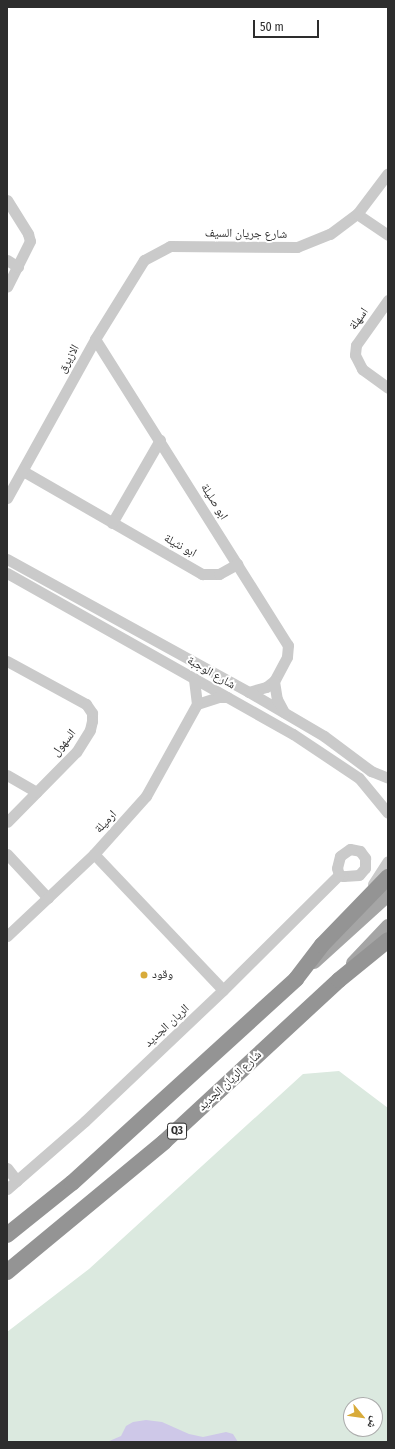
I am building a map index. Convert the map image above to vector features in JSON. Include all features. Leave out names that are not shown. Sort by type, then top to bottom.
[{"type":"highway","points":[[7,1235],[72,1183],[296,979],[322,945],[388,877]]},
{"type":"highway","points":[[339,980],[388,940]]},
{"type":"highway","name":"شارع الريان الجديد","points":[[7,1272],[164,1142],[339,980]]},
{"type":"main road","points":[[296,979],[388,895]]},
{"type":"main road","name":"شارع الريان الجديد","points":[[339,980],[388,926]]},
{"type":"street","name":"شارع جريان السيف","points":[[170,246],[297,247],[330,234],[357,214],[388,173]]},
{"type":"street","points":[[7,200],[28,234],[30,241],[7,287]]},
{"type":"street","points":[[357,214],[388,235]]},
{"type":"street","name":"الازيرق","points":[[7,498],[126,286],[144,260],[170,246]]},
{"type":"street","points":[[7,260],[18,267]]},
{"type":"street","name":"اسهلة","points":[[388,300],[356,345],[355,355],[362,369],[388,388]]},
{"type":"street","name":"ابو صليلة","points":[[95,339],[288,645],[287,657],[274,681]]},
{"type":"street","points":[[112,523],[160,440]]},
{"type":"street","name":"ابو نثيلة","points":[[23,471],[202,574],[219,574],[237,564]]},
{"type":"street","name":"شارع الوجبة","points":[[7,559],[250,692],[324,736],[371,771],[388,778]]},
{"type":"street","name":"شارع الوجبة","points":[[7,573],[293,734],[359,778],[388,813]]},
{"type":"street","name":"السهول","points":[[7,661],[86,704],[92,713],[90,730],[85,739],[37,792],[7,822]]},
{"type":"street","points":[[194,678],[197,704],[218,697],[228,697]]},
{"type":"street","points":[[250,692],[266,687],[274,681],[277,699],[285,713]]},
{"type":"street","name":"ارميلة","points":[[7,936],[94,854],[146,796],[197,704]]},
{"type":"street","points":[[371,771],[388,785]]},
{"type":"street","points":[[7,775],[37,792]]},
{"type":"street","points":[[359,778],[388,800]]},
{"type":"street","points":[[7,854],[48,898]]},
{"type":"street","points":[[94,854],[223,990]]},
{"type":"street","points":[[358,908],[388,861]]},
{"type":"street","name":"الريان الجديد","points":[[7,1190],[223,990],[339,875]]},
{"type":"street","points":[[7,1168],[17,1181]]},
{"type":"shaded area","points":[[339,1071],[388,1108],[388,1442],[7,1442],[7,1332],[89,1269],[303,1074]]},
{"type":"shaded area","points":[[146,1420],[162,1422],[189,1434],[203,1437],[226,1432],[233,1434],[238,1442],[107,1442],[121,1436],[126,1426],[133,1422]]},
{"type":"place","name":"وقود","points":[[144,975]]}]
